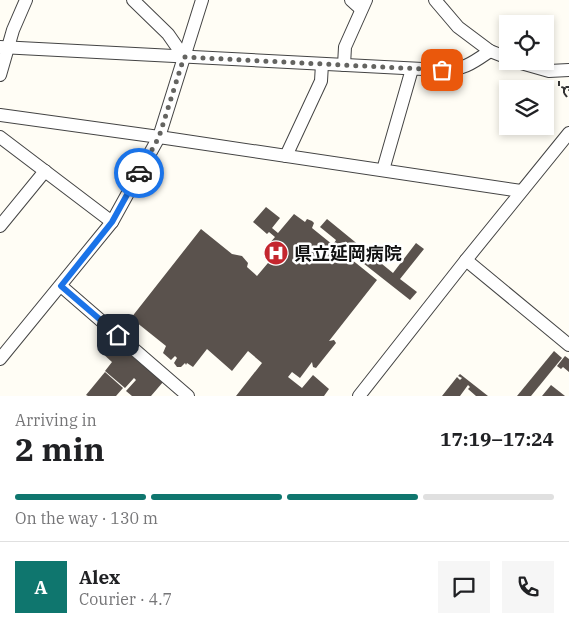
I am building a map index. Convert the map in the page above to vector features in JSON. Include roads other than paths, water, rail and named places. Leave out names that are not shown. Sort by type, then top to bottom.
[{"type":"street","points":[[0,75],[4,47],[26,0]]},
{"type":"street","points":[[133,0],[168,34],[184,57]]},
{"type":"street","points":[[0,359],[112,222],[159,137],[202,0]]},
{"type":"street","points":[[344,65],[345,46],[364,5],[351,0]]},
{"type":"street","points":[[435,0],[458,27],[490,51],[499,54]]},
{"type":"street","points":[[4,47],[412,69],[459,69],[490,51]]},
{"type":"street","points":[[286,156],[321,81],[322,64]]},
{"type":"street","points":[[383,170],[412,69]]},
{"type":"street","points":[[546,70],[569,70]]},
{"type":"street","points":[[0,115],[521,191]]},
{"type":"street","points":[[359,396],[569,133]]},
{"type":"street","points":[[0,137],[112,222]]},
{"type":"street","points":[[0,226],[45,171]]},
{"type":"street","points":[[466,260],[569,345]]},
{"type":"street","points":[[61,286],[188,396]]},
{"type":"place","name":"県立延岡病院","points":[[276,253]]}]
